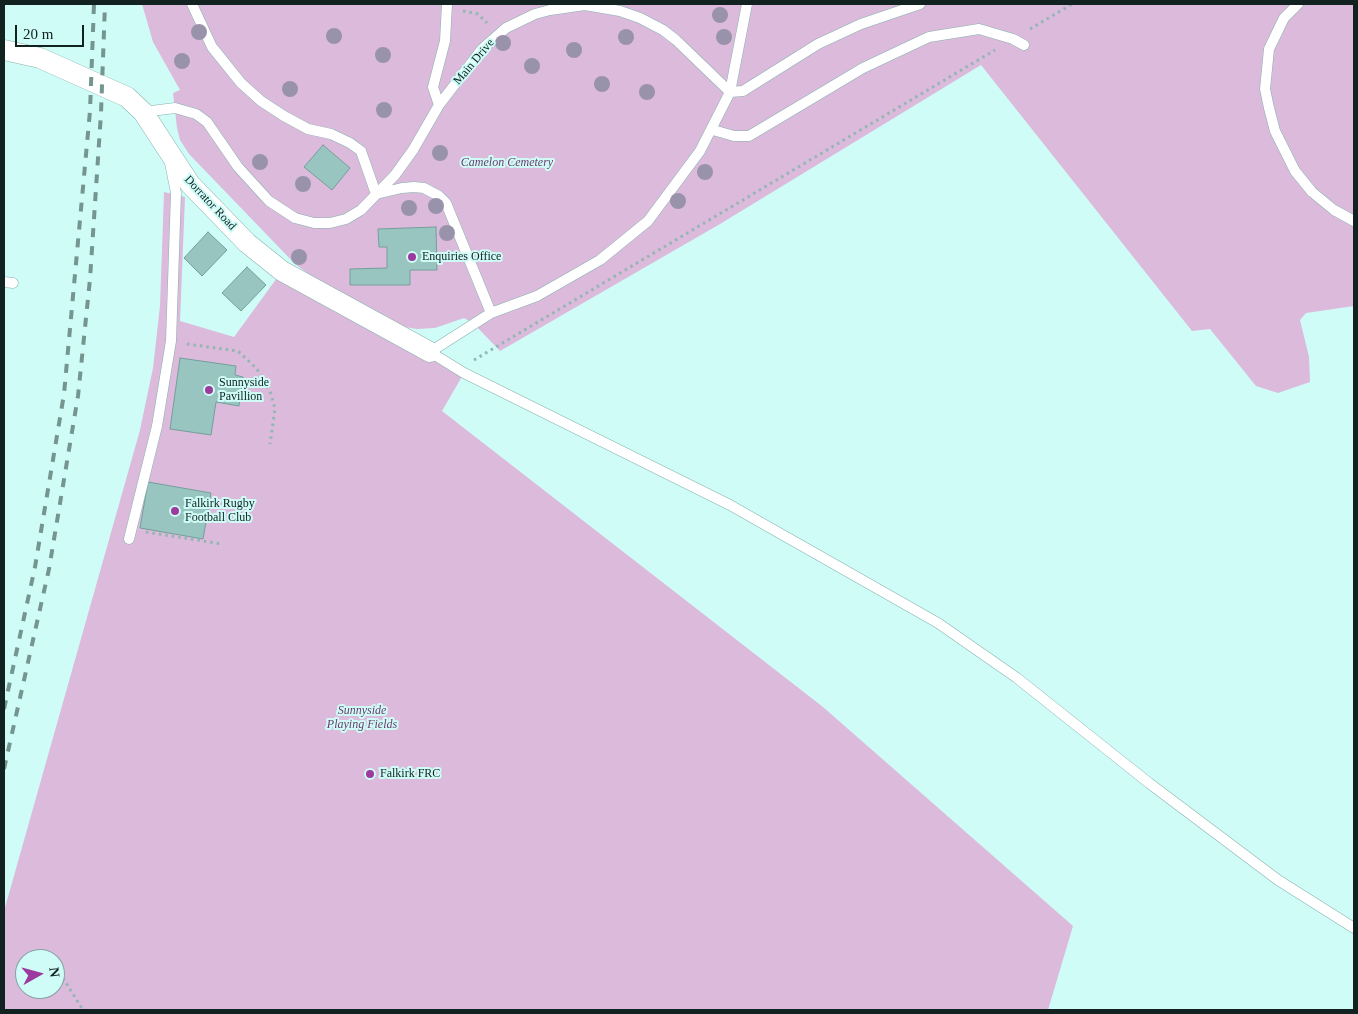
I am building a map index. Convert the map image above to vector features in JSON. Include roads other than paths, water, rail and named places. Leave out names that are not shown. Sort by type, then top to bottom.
[{"type":"street","name":"Dorrator Road","points":[[4,50],[40,58],[127,97],[143,112],[190,184],[241,236],[282,271],[430,352]]},
{"type":"lane","points":[[192,4],[212,46],[240,83],[261,101],[284,116],[308,129],[331,134],[350,143],[361,151],[376,194],[414,187],[431,191],[446,203],[491,313]]},
{"type":"lane","points":[[747,4],[730,92],[713,130],[700,151],[648,221],[600,260],[537,296],[491,313],[430,352],[458,369],[730,505],[938,623],[1017,678],[1149,784],[1278,880],[1354,928]]},
{"type":"lane","points":[[730,92],[743,91],[818,44],[861,24],[920,4]]},
{"type":"lane","points":[[1298,4],[1284,18],[1269,49],[1265,89],[1269,108],[1278,138],[1295,171],[1312,192],[1334,210],[1354,221]]},
{"type":"lane","name":"Main Drive","points":[[143,112],[174,108],[196,114],[207,122],[250,182],[269,201],[295,218],[314,223],[346,219],[361,210],[395,174],[413,150],[439,105],[482,49],[496,36],[518,22],[550,10],[585,5],[620,11],[663,30],[730,92]]},
{"type":"lane","points":[[439,105],[434,87],[445,41],[447,8]]},
{"type":"lane","points":[[713,130],[734,136],[749,136],[863,68],[929,37],[979,29],[1013,39],[1024,45]]},
{"type":"lane","points":[[130,534],[157,426],[170,341],[176,193],[168,152]]},
{"type":"railway","points":[[4,709],[35,567],[64,394],[90,111],[94,4]]},
{"type":"railway","points":[[4,769],[49,569],[78,396],[90,279],[101,113],[105,4]]},
{"type":"place","name":"Enquiries Office","points":[[412,257]]},
{"type":"place","name":"Sunnyside Pavillion","points":[[209,390]]},
{"type":"place","name":"Falkirk Rugby Football Club","points":[[175,511]]},
{"type":"place","name":"Falkirk FRC","points":[[370,774]]},
{"type":"park label","name":"Camelon Cemetery","points":[[507,163]]},
{"type":"park label","name":"Sunnyside Playing Fields","points":[[362,718]]}]
